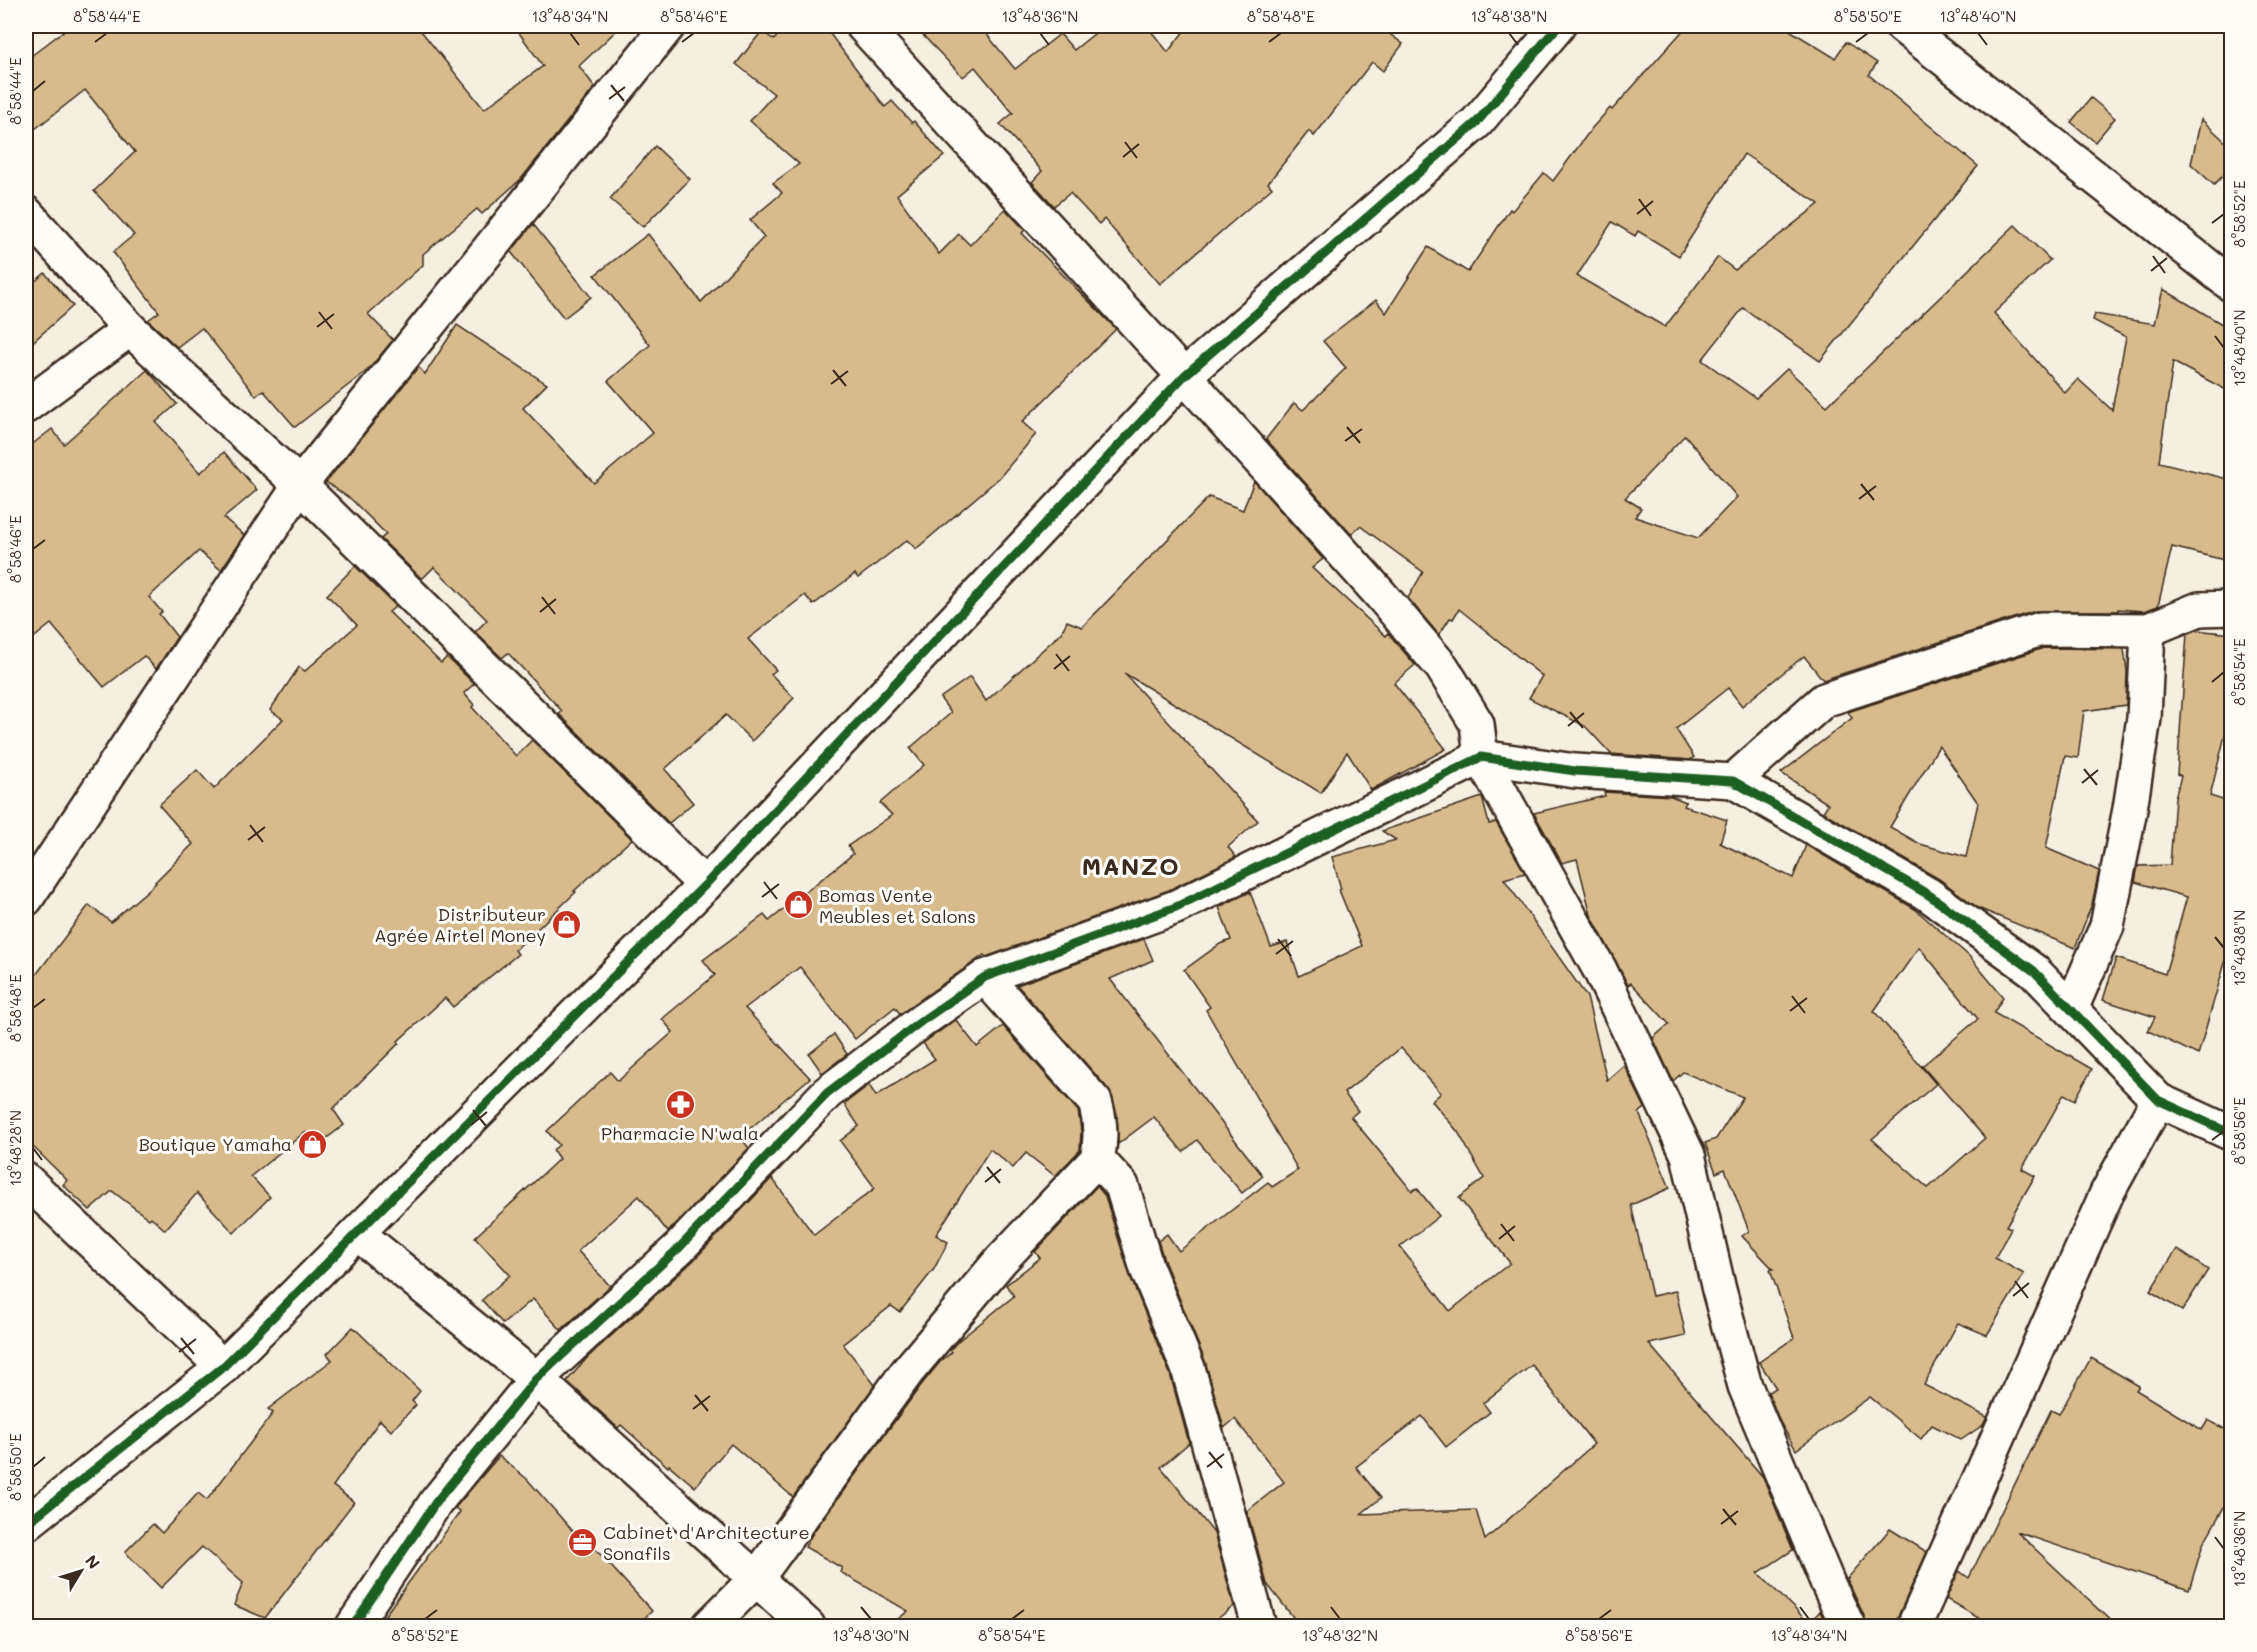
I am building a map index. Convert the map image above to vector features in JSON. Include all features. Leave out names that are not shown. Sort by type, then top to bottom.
[{"type":"street","points":[[26,899],[300,485],[668,26]]},
{"type":"street","points":[[862,26],[1184,376],[1380,594],[1442,667],[1477,724],[1481,757],[1600,970],[1689,1155],[1719,1290],[1745,1386],[1828,1584],[1848,1626]]},
{"type":"street","points":[[26,1524],[223,1367],[705,885],[1184,376],[1477,122],[1558,26]]},
{"type":"street","points":[[1902,26],[2232,285]]},
{"type":"street","points":[[26,213],[130,329],[300,485],[705,885]]},
{"type":"street","points":[[26,406],[130,329]]},
{"type":"street","points":[[1733,781],[1824,700],[2041,629],[2148,630],[2199,609],[2232,608]]},
{"type":"street","points":[[2072,1009],[2107,926],[2130,808],[2144,718],[2148,630]]},
{"type":"street","points":[[353,1626],[436,1502],[536,1380],[679,1248],[827,1093],[923,1020],[985,977],[1176,907],[1481,757],[1575,771],[1733,781],[1929,895],[2034,971],[2158,1100],[2232,1134]]},
{"type":"street","points":[[709,1626],[756,1579],[907,1372],[1000,1260],[1097,1159],[1102,1141],[1100,1119],[1095,1102],[985,977]]},
{"type":"street","points":[[1914,1626],[2107,1193],[2158,1100]]},
{"type":"street","points":[[1097,1159],[1122,1186],[1147,1269],[1188,1368],[1259,1626]]},
{"type":"street","points":[[26,1180],[223,1367]]},
{"type":"street","points":[[357,1233],[536,1380],[808,1626]]},
{"type":"building","points":[[70,26],[417,26],[484,109],[543,66],[514,26],[621,26],[579,66],[595,87],[521,179],[482,214],[477,209],[423,254],[423,265],[368,314],[393,340],[369,369],[295,427],[263,390],[256,396],[202,328],[177,347],[148,320],[159,312],[113,252],[134,235],[94,191],[135,152],[85,90],[26,136],[26,60]]},
{"type":"building","points":[[785,26],[824,26],[885,107],[892,101],[912,123],[914,121],[944,156],[897,195],[939,254],[959,234],[970,245],[1005,209],[1025,230],[1022,233],[1116,329],[1022,422],[1036,434],[999,478],[916,549],[907,540],[858,578],[855,574],[813,605],[805,595],[748,639],[776,670],[771,674],[794,698],[752,741],[726,715],[665,769],[693,803],[669,823],[559,714],[562,711],[508,653],[502,658],[475,632],[487,620],[434,567],[422,579],[381,539],[386,534],[352,500],[326,482],[418,367],[425,374],[457,325],[547,384],[523,408],[594,483],[653,433],[608,381],[650,345],[595,275],[648,234],[701,302],[764,237],[750,220],[782,193],[773,183],[799,164],[750,121],[774,94],[736,64],[762,31],[774,40]]},
{"type":"building","points":[[914,26],[980,26],[1015,69],[1060,34],[1074,50],[1104,26],[1147,26],[1168,52],[1188,26],[1379,26],[1403,44],[1383,71],[1372,62],[1314,136],[1309,131],[1268,183],[1272,188],[1160,284],[1104,219],[1099,224],[1070,193],[1054,206],[1032,182],[1042,171],[1000,124],[1013,113],[975,67],[963,77]]},
{"type":"building","points":[[1687,26],[1783,26],[1835,58],[1846,42],[1877,63],[1869,75],[1978,166],[1820,361],[1743,308],[1702,360],[1756,398],[1787,369],[1827,406],[2015,225],[2050,260],[1994,313],[2065,393],[2078,379],[2112,410],[2126,337],[2093,320],[2095,314],[2155,324],[2163,289],[2232,330],[2232,393],[2173,362],[2159,462],[2232,480],[2232,562],[2172,547],[2158,606],[2144,611],[2118,609],[2118,611],[2035,611],[1823,680],[1804,656],[1742,706],[1728,688],[1676,729],[1694,757],[1690,760],[1611,754],[1585,726],[1529,698],[1542,676],[1459,609],[1439,635],[1408,598],[1423,572],[1360,526],[1351,534],[1266,439],[1294,403],[1303,410],[1346,368],[1323,341],[1376,300],[1386,313],[1428,247],[1468,272],[1510,209],[1512,211],[1544,173],[1553,181],[1592,128],[1610,108],[1612,110]],"holes":[[[1744,154],[1819,204],[1735,270],[1718,257],[1665,327],[1577,276],[1612,222],[1635,236],[1638,231],[1679,256]],[[1685,435],[1737,497],[1698,538],[1635,517],[1641,508],[1625,498]]]},
{"type":"building","points":[[2091,98],[2115,118],[2095,142],[2071,122]]},
{"type":"building","points":[[2201,119],[2232,148],[2232,166],[2214,185],[2191,164]]},
{"type":"building","points":[[655,146],[690,179],[643,227],[610,199]]},
{"type":"building","points":[[533,224],[591,297],[564,318],[511,252]]},
{"type":"building","points":[[45,273],[73,306],[26,348],[26,289]]},
{"type":"building","points":[[147,370],[177,404],[156,422],[200,473],[224,452],[257,490],[224,518],[244,535],[221,570],[199,551],[149,597],[162,612],[159,614],[177,637],[156,669],[144,656],[104,687],[51,624],[26,644],[26,449],[52,429],[64,444]]},
{"type":"building","points":[[1254,481],[1323,559],[1312,568],[1386,636],[1388,633],[1415,665],[1394,683],[1446,749],[1371,790],[1347,752],[1321,793],[1124,673],[1258,821],[1228,847],[1236,857],[1169,890],[986,957],[984,955],[900,1014],[895,1007],[855,1039],[800,967],[745,1008],[810,1078],[740,1137],[749,1148],[668,1232],[639,1196],[578,1251],[610,1286],[561,1330],[533,1299],[503,1324],[482,1300],[510,1275],[475,1237],[559,1159],[553,1150],[559,1145],[547,1131],[610,1072],[618,1081],[673,1032],[662,1019],[715,975],[703,960],[764,915],[769,921],[853,854],[848,846],[892,815],[880,803],[924,765],[910,748],[951,713],[940,698],[970,677],[986,701],[1061,633],[1067,621],[1082,627],[1209,497],[1243,510]]},
{"type":"building","points":[[355,566],[396,606],[389,612],[441,663],[447,657],[474,684],[464,693],[474,705],[472,707],[516,756],[532,740],[632,839],[574,891],[576,892],[515,950],[518,954],[453,1007],[445,998],[398,1041],[399,1043],[333,1109],[344,1125],[315,1147],[305,1132],[251,1176],[270,1197],[234,1233],[197,1193],[165,1230],[151,1217],[149,1219],[112,1191],[90,1210],[63,1185],[67,1180],[26,1140],[26,988],[89,905],[111,922],[156,883],[193,844],[159,805],[197,770],[214,789],[283,719],[270,710],[299,667],[305,671],[357,625],[327,595]]},
{"type":"building","points":[[2196,630],[2232,634],[2232,707],[2210,796],[2232,803],[2232,939],[2198,1055],[2148,1031],[2155,1017],[2103,1000],[2116,958],[2165,974],[2187,897],[2135,882],[2138,866],[2170,865],[2175,798],[2181,776],[2177,774],[2187,634]]},
{"type":"building","points":[[2044,648],[2124,649],[2127,671],[2126,705],[2084,711],[2078,758],[2065,756],[2046,848],[2099,871],[2092,904],[2075,948],[1978,908],[1939,879],[1823,812],[1828,804],[1781,773],[1852,718],[1848,712]],"holes":[[[1939,746],[1978,803],[1966,857],[1920,844],[1890,827]]]},
{"type":"building","points":[[1604,792],[1671,796],[1686,802],[1684,806],[1727,820],[1720,843],[1793,878],[1806,845],[1915,909],[1969,956],[2003,997],[1994,1013],[2092,1069],[2075,1100],[2064,1094],[2022,1169],[2035,1176],[2006,1226],[2011,1228],[1995,1258],[2024,1274],[1987,1335],[1958,1323],[1924,1385],[1987,1417],[1983,1425],[1961,1440],[1932,1425],[1921,1439],[1870,1397],[1796,1450],[1780,1422],[1768,1392],[1776,1388],[1759,1362],[1794,1338],[1770,1270],[1773,1269],[1742,1236],[1749,1231],[1725,1169],[1716,1173],[1705,1143],[1716,1139],[1743,1097],[1683,1072],[1673,1081],[1653,1038],[1669,1024],[1631,983],[1628,985],[1591,915],[1577,859],[1562,863],[1534,813],[1605,796]],"holes":[[[1919,947],[1978,1019],[1922,1066],[1985,1138],[1928,1188],[1872,1139],[1936,1084],[1874,1011]]]},
{"type":"building","points":[[1482,797],[1489,824],[1496,822],[1525,873],[1504,879],[1587,997],[1607,1080],[1624,1065],[1645,1108],[1639,1113],[1670,1188],[1631,1205],[1652,1296],[1676,1291],[1686,1336],[1649,1344],[1763,1477],[1793,1550],[1758,1573],[1809,1623],[1820,1611],[1827,1626],[1300,1626],[1267,1584],[1247,1511],[1284,1482],[1235,1419],[1224,1428],[1205,1361],[1158,1241],[1167,1234],[1179,1251],[1268,1182],[1272,1187],[1298,1170],[1206,1010],[1210,1007],[1184,970],[1220,944],[1231,940],[1219,907],[1250,892],[1271,947],[1287,942],[1299,976],[1362,946],[1339,890],[1341,889],[1332,857],[1396,840],[1382,831]],"holes":[[[1401,1048],[1441,1093],[1432,1101],[1458,1132],[1484,1178],[1459,1198],[1510,1263],[1450,1311],[1400,1247],[1439,1216],[1417,1188],[1412,1191],[1351,1117],[1358,1111],[1344,1093]],[[1532,1365],[1594,1444],[1485,1540],[1476,1510],[1361,1514],[1381,1498],[1356,1467],[1422,1416],[1446,1447],[1490,1412],[1483,1403]]]},
{"type":"building","points":[[1144,939],[1153,960],[1110,979],[1263,1176],[1242,1193],[1197,1140],[1183,1152],[1154,1117],[1118,1144],[1117,1114],[1109,1090],[1017,985]]},
{"type":"building","points":[[956,1020],[977,1047],[1003,1026],[1078,1111],[1081,1131],[1080,1150],[1055,1176],[1026,1153],[1013,1168],[990,1149],[936,1235],[948,1242],[934,1269],[900,1312],[891,1306],[843,1344],[875,1385],[793,1497],[731,1444],[695,1487],[669,1465],[668,1467],[621,1425],[618,1428],[567,1381],[587,1358],[693,1261],[772,1178],[814,1235],[875,1188],[840,1141],[859,1126],[844,1104],[869,1085],[876,1096],[935,1059],[923,1043]]},
{"type":"building","points":[[834,1034],[847,1054],[822,1073],[809,1054]]},
{"type":"building","points":[[1097,1186],[1105,1196],[1130,1276],[1170,1374],[1189,1443],[1161,1467],[1214,1533],[1234,1606],[1208,1626],[889,1626],[908,1611],[840,1572],[842,1568],[805,1547],[814,1531],[922,1384],[940,1362],[952,1352],[950,1350],[958,1341],[1014,1296],[1006,1285],[1040,1258],[1035,1252]]},
{"type":"building","points":[[2177,1249],[2208,1270],[2182,1311],[2150,1291]]},
{"type":"building","points":[[353,1327],[420,1391],[412,1401],[416,1405],[391,1431],[380,1420],[333,1486],[354,1502],[265,1618],[234,1605],[243,1583],[202,1547],[161,1588],[125,1552],[153,1524],[162,1533],[198,1493],[207,1500],[273,1413],[268,1409],[332,1360],[327,1354]]},
{"type":"building","points":[[2091,1358],[2139,1386],[2136,1390],[2202,1430],[2208,1420],[2232,1433],[2232,1493],[2203,1544],[2189,1590],[2017,1532],[2117,1626],[1992,1626],[1946,1599],[1959,1571],[1969,1578],[2051,1410],[2059,1414]]},
{"type":"building","points":[[499,1456],[527,1479],[585,1545],[589,1542],[652,1611],[636,1626],[377,1626],[460,1512],[455,1508]]},
{"type":"building","points":[[1890,1529],[1927,1552],[1896,1621],[1891,1626],[1867,1626],[1847,1579]]},
{"type":"cycle path","points":[[26,1524],[223,1367],[705,885],[1184,376],[1477,122],[1558,26]]},
{"type":"cycle path","points":[[353,1626],[436,1502],[536,1379],[679,1248],[827,1093],[923,1020],[985,977],[1176,907],[1481,757],[1575,771],[1733,781],[1929,895],[2034,971],[2158,1100],[2232,1134]]},
{"type":"place","name":"Bomas Vente Meubles et Salons","points":[[798,905]]},
{"type":"place","name":"Distributeur Agrée Airtel Money","points":[[567,924]]},
{"type":"place","name":"Pharmacie N'wala","points":[[680,1104]]},
{"type":"place","name":"Boutique Yamaha","points":[[313,1144]]},
{"type":"place","name":"Cabinet d'Architecture Sonafils","points":[[582,1542]]},
{"type":"district","name":"MANZO","points":[[1131,865]]}]
